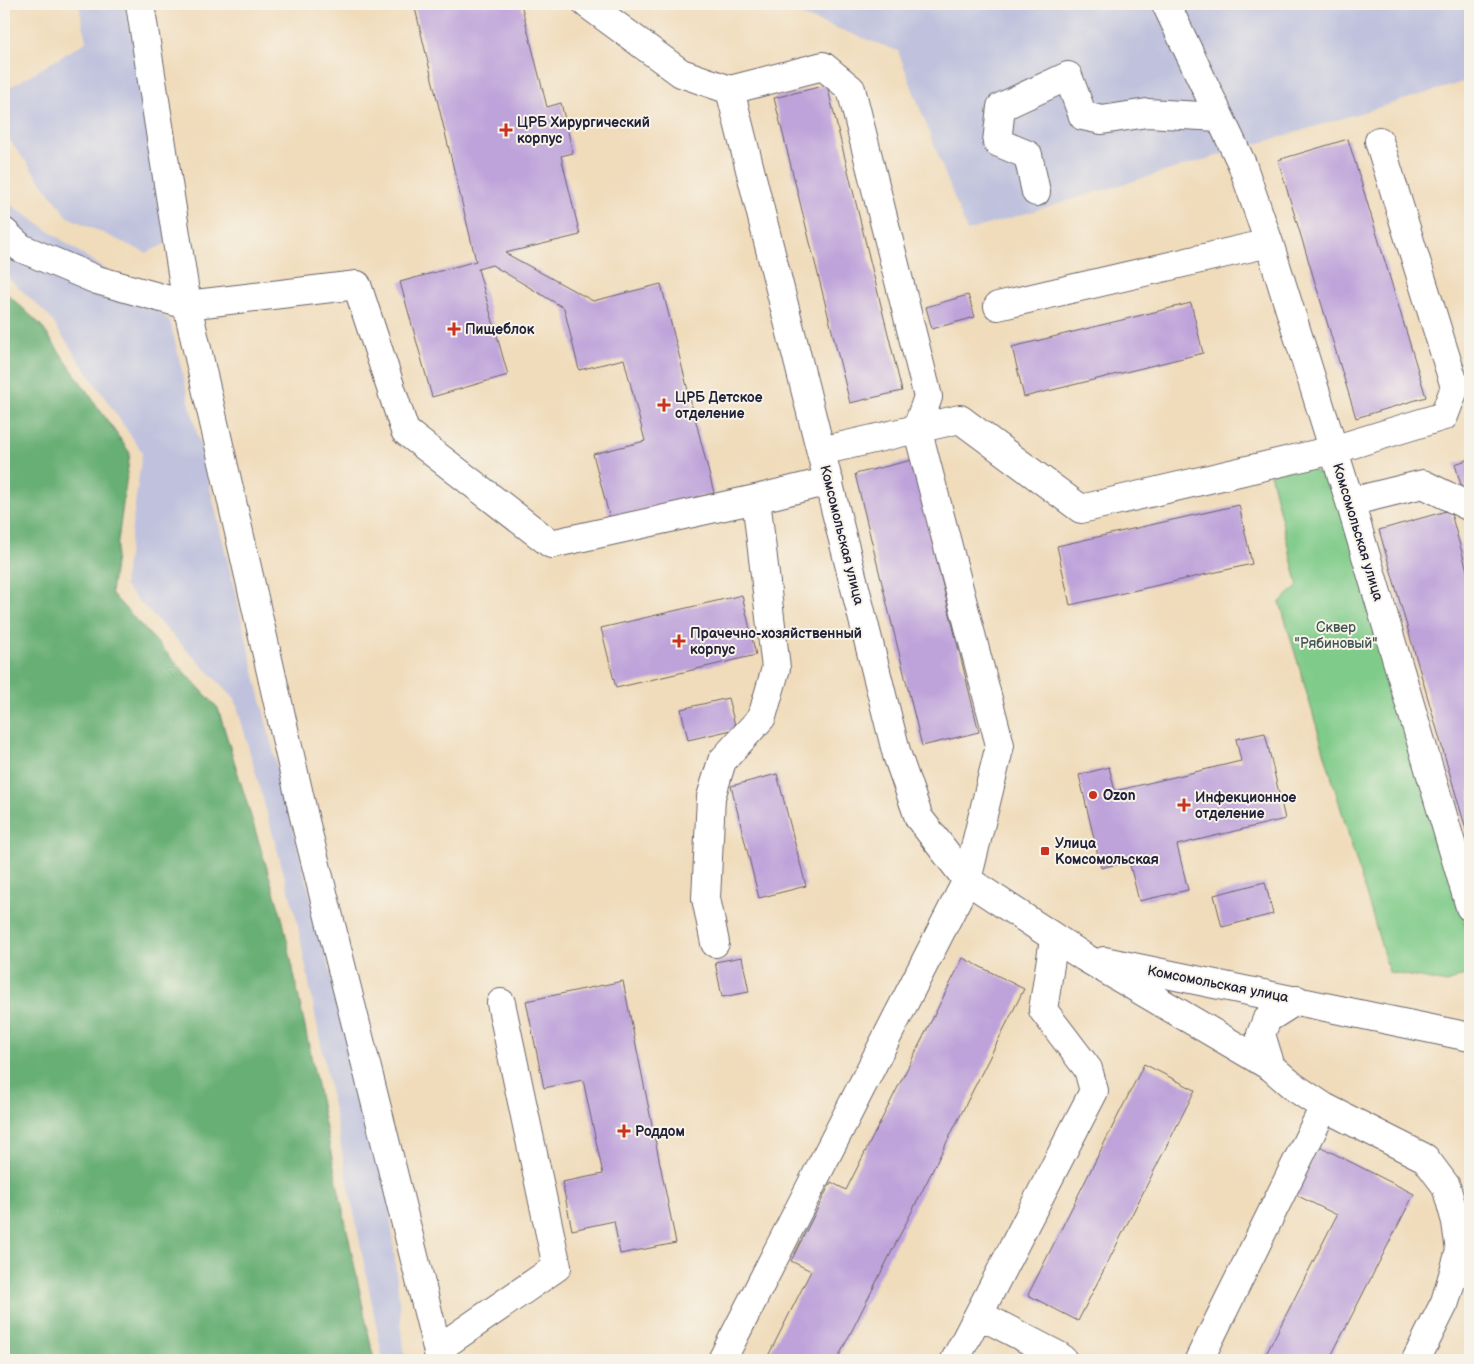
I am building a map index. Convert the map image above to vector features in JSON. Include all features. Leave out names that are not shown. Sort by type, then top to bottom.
[{"type":"street","points":[[140,4],[187,305],[305,821],[439,1355],[557,1267],[500,1003]]},
{"type":"street","points":[[587,4],[681,73],[730,90],[823,66],[851,89],[928,397],[917,428],[1000,746],[967,880],[722,1360]]},
{"type":"street","name":"Комсомольская улица","points":[[1166,4],[1242,164],[1270,243],[1350,502],[1470,908]]},
{"type":"street","points":[[1036,192],[1028,155],[997,142],[1001,107],[1068,76],[1083,116],[1102,120],[1147,113],[1219,116]]},
{"type":"street","name":"Комсомольская улица","points":[[730,90],[897,754],[919,818],[967,880],[1017,912],[1054,939],[1271,1067],[1294,1087],[1324,1107],[1425,1158],[1446,1186],[1456,1222],[1460,1251],[1444,1302],[1416,1360]]},
{"type":"street","points":[[821,451],[960,418],[1081,509],[1333,450],[1444,416],[1455,387],[1380,141]]},
{"type":"street","points":[[4,232],[21,248],[97,280],[187,305],[357,285],[405,431],[551,544],[829,481]]},
{"type":"street","points":[[998,306],[1270,243]]},
{"type":"street","points":[[1350,502],[1423,484],[1470,507]]},
{"type":"street","points":[[715,942],[706,898],[711,797],[722,761],[762,717],[776,668],[756,499]]},
{"type":"street","points":[[955,1360],[980,1315],[1094,1091],[1088,1069],[1042,1010],[1054,939]]},
{"type":"street","name":"Комсомольская улица","points":[[1084,957],[1297,1000]]},
{"type":"street","points":[[1297,1000],[1470,1037]]},
{"type":"street","name":"Комсомольская улица","points":[[1271,1067],[1261,1034],[1267,1018],[1297,1000]]},
{"type":"street","points":[[1198,1360],[1324,1107]]},
{"type":"street","points":[[980,1315],[1059,1356],[1063,1360]]},
{"type":"shaded area","points":[[79,4],[126,4],[182,236],[146,253],[68,217],[4,133],[4,91],[86,42]]},
{"type":"shaded area","points":[[771,4],[1470,4],[1470,80],[967,231],[898,51]]},
{"type":"shaded area","points":[[4,200],[113,275],[170,321],[277,767],[389,1200],[405,1360],[383,1360],[296,917],[235,699],[124,586],[142,452],[48,315],[4,274]]},
{"type":"green space","points":[[4,291],[40,324],[130,453],[111,593],[218,708],[283,921],[374,1360],[4,1360]]},
{"type":"green space","name":"Сквер \"Рябиновый\"","points":[[1296,464],[1315,471],[1327,479],[1345,508],[1470,941],[1470,972],[1447,983],[1389,972],[1280,602],[1298,586],[1269,469]]},
{"type":"building","points":[[414,4],[521,4],[547,107],[561,103],[573,153],[561,156],[580,235],[505,253],[593,301],[661,284],[714,493],[610,519],[593,454],[645,441],[624,359],[579,370],[564,308],[492,265],[478,269],[508,375],[432,397],[400,282],[476,261]]},
{"type":"building","points":[[827,85],[902,391],[850,403],[774,98]]},
{"type":"building","points":[[1348,139],[1426,397],[1356,418],[1278,160]]},
{"type":"building","points":[[968,295],[975,317],[932,329],[926,307]]},
{"type":"building","points":[[1191,303],[1203,353],[1024,397],[1012,347]]},
{"type":"building","points":[[1470,459],[1470,486],[1462,489],[1455,464]]},
{"type":"building","points":[[912,460],[979,732],[922,746],[855,474]]},
{"type":"building","points":[[1239,505],[1252,564],[1070,605],[1057,546]]},
{"type":"building","points":[[1450,510],[1470,581],[1470,843],[1379,530]]},
{"type":"building","name":"Прачечно-хозяйственный корпус","points":[[742,595],[756,655],[616,688],[601,628]]},
{"type":"building","points":[[728,698],[736,729],[688,740],[681,709]]},
{"type":"building","name":"Инфекционное отделение","points":[[1265,733],[1285,819],[1177,845],[1188,890],[1139,901],[1129,861],[1101,868],[1079,775],[1109,767],[1115,791],[1241,761],[1236,739]]},
{"type":"building","points":[[777,774],[806,886],[759,898],[731,786]]},
{"type":"building","points":[[1265,882],[1273,914],[1222,927],[1214,895]]},
{"type":"building","points":[[742,957],[749,992],[722,997],[715,962]]},
{"type":"building","points":[[963,958],[1024,989],[837,1360],[766,1360],[811,1271],[791,1261],[831,1182],[846,1190]]},
{"type":"building","name":"Роддом","points":[[623,981],[676,1243],[620,1254],[614,1221],[572,1230],[562,1182],[603,1174],[583,1080],[544,1088],[526,1001]]},
{"type":"building","points":[[1144,1064],[1195,1090],[1078,1321],[1028,1295]]},
{"type":"building","points":[[1319,1146],[1414,1194],[1329,1360],[1263,1360],[1337,1215],[1294,1194]]},
{"type":"place","name":"ЦРБ Хирургический корпус","points":[[506,130]]},
{"type":"place","name":"Пищеблок","points":[[454,329]]},
{"type":"place","name":"ЦРБ Детское отделение","points":[[664,405]]},
{"type":"place","name":"Прачечно-хозяйственный корпус","points":[[679,641]]},
{"type":"place","name":"Ozon","points":[[1093,795]]},
{"type":"place","name":"Инфекционное отделение","points":[[1184,805]]},
{"type":"place","name":"Улица Комсомольская","points":[[1045,851]]},
{"type":"place","name":"Роддом","points":[[624,1131]]}]
